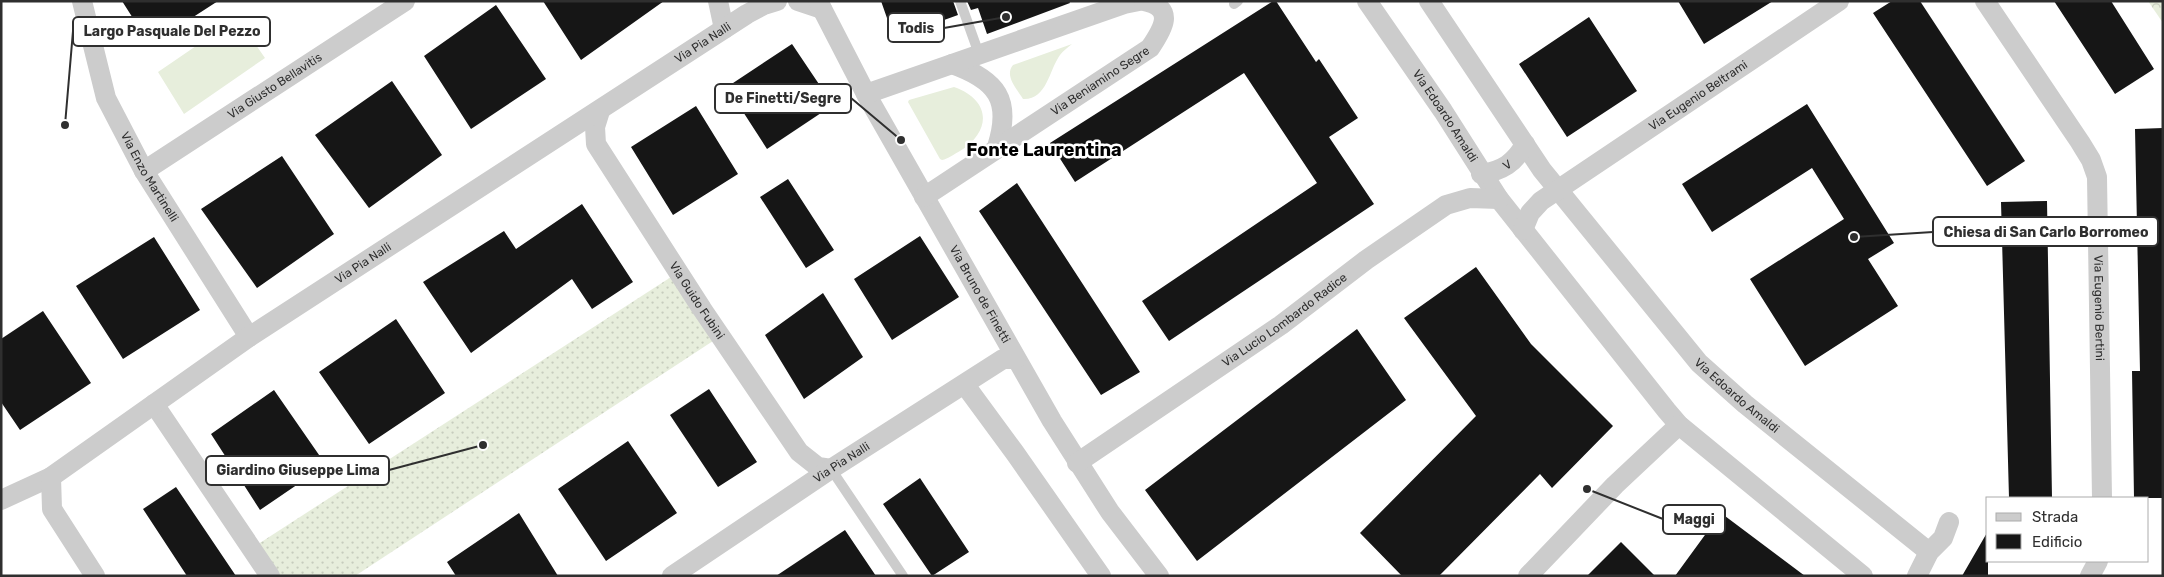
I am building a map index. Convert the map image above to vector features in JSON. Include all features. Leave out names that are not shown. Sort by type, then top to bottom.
[{"type":"street","name":"Via Enzo Martinelli","points":[[82,1],[106,98],[144,171],[249,337]]},
{"type":"street","name":"Via Giusto Bellavitis","points":[[144,171],[405,1]]},
{"type":"street","points":[[718,1],[724,30]]},
{"type":"street","name":"Via Pia Nalli","points":[[1,500],[51,477],[249,337],[758,8],[777,1]]},
{"type":"street","points":[[798,1],[820,5]]},
{"type":"street","points":[[866,94],[1124,4],[1139,1]]},
{"type":"street","name":"Via Beniamino Segre","points":[[924,197],[997,147],[1150,48],[1161,33],[1164,19],[1163,13],[1156,5],[1144,1]]},
{"type":"street","name":"Via Edoardo Amaldi","points":[[1367,1],[1443,111],[1481,174],[1499,199],[1679,425],[1863,576]]},
{"type":"street","name":"Via Edoardo Amaldi","points":[[1429,1],[1557,190],[1699,362],[1713,377],[1929,552]]},
{"type":"street","name":"Via Eugenio Beltrami","points":[[1557,190],[1839,1]]},
{"type":"street","name":"Via Eugenio Bertini","points":[[1985,1],[2080,142],[2091,160],[2097,177],[2102,497]]},
{"type":"street","name":"Via Bruno de Finetti","points":[[820,5],[866,94],[1077,463],[1110,512],[1159,576]]},
{"type":"street","points":[[952,64],[982,77],[998,94],[1004,118],[997,147]]},
{"type":"street","name":"Via Guido Fubini","points":[[600,111],[595,127],[596,144],[676,270],[800,452],[818,467],[831,470]]},
{"type":"street","name":"V","points":[[1481,174],[1506,167],[1518,157],[1525,144]]},
{"type":"street","points":[[1523,230],[1537,204],[1557,190]]},
{"type":"street","name":"Via Lucio Lombardo Radice","points":[[1077,463],[1281,325],[1366,260],[1446,204],[1470,198],[1499,199]]},
{"type":"street","name":"Via Pia Nalli","points":[[672,576],[831,470],[1002,360],[1016,358]]},
{"type":"street","points":[[965,385],[1016,452],[1101,576]]},
{"type":"street","points":[[154,404],[270,576]]},
{"type":"street","points":[[1528,576],[1615,485],[1679,425]]},
{"type":"street","points":[[51,477],[52,509],[95,576]]},
{"type":"street","points":[[1917,576],[1929,552],[1943,538],[1950,522]]},
{"type":"street","points":[[2090,576],[2097,562]]},
{"type":"lane","points":[[960,1],[979,54]]},
{"type":"lane","points":[[831,470],[903,576]]},
{"type":"green space","points":[[2148,1],[2163,1],[2163,23]]},
{"type":"green space","points":[[237,18],[265,58],[184,114],[158,72]]},
{"type":"green space","points":[[1072,44],[1060,55],[1046,83],[1037,95],[1023,99],[1011,78],[1010,74],[1013,65]]},
{"type":"green space","points":[[954,87],[975,100],[981,108],[983,116],[982,125],[978,134],[970,143],[949,158],[942,160],[908,102],[909,100]]},
{"type":"green space","points":[[671,277],[713,341],[355,576],[270,576],[252,548]]},
{"type":"building","points":[[122,1],[218,1],[150,45]]},
{"type":"building","points":[[543,1],[664,1],[581,60]]},
{"type":"building","points":[[881,1],[953,1],[958,15],[894,38]]},
{"type":"building","points":[[967,1],[1069,1],[1070,3],[987,34],[978,8],[971,10]]},
{"type":"building","points":[[1273,1],[1276,1],[1316,62],[1319,59],[1358,118],[1329,137],[1374,204],[1169,341],[1142,301],[1317,183],[1244,73],[1075,182],[1050,143]]},
{"type":"building","points":[[1678,1],[1773,1],[1704,44]]},
{"type":"building","points":[[1892,1],[1920,1],[2025,161],[1987,186],[1873,13]]},
{"type":"building","points":[[2054,1],[2111,1],[2154,69],[2115,94]]},
{"type":"building","points":[[496,5],[546,79],[471,129],[424,56]]},
{"type":"building","points":[[1589,17],[1637,91],[1567,137],[1519,64]]},
{"type":"building","points":[[792,44],[833,105],[767,149],[727,87]]},
{"type":"building","points":[[392,81],[442,155],[369,208],[315,135]]},
{"type":"building","points":[[1807,104],[1894,243],[1868,259],[1898,306],[1805,366],[1750,279],[1844,219],[1812,168],[1712,232],[1682,184]]},
{"type":"building","points":[[696,106],[738,174],[673,215],[631,147]]},
{"type":"building","points":[[2163,128],[2163,498],[2134,497],[2132,371],[2140,371],[2135,129]]},
{"type":"building","points":[[282,156],[334,234],[257,288],[201,209]]},
{"type":"building","points":[[788,179],[834,250],[806,268],[760,197]]},
{"type":"building","points":[[1017,183],[1140,372],[1101,395],[979,211]]},
{"type":"building","points":[[2047,201],[2052,497],[2009,497],[2001,202]]},
{"type":"building","points":[[582,204],[633,282],[592,309],[572,279],[471,353],[423,282],[504,231],[516,249]]},
{"type":"building","points":[[920,236],[959,297],[892,340],[854,279]]},
{"type":"building","points":[[154,237],[200,310],[123,359],[76,286]]},
{"type":"building","points":[[1476,267],[1531,344],[1613,426],[1552,488],[1540,474],[1439,576],[1402,576],[1360,533],[1476,416],[1404,318]]},
{"type":"building","points":[[823,293],[863,357],[804,399],[765,335]]},
{"type":"building","points":[[43,311],[91,383],[20,430],[1,402],[1,339]]},
{"type":"building","points":[[396,319],[445,393],[369,444],[319,372]]},
{"type":"building","points":[[1357,329],[1406,400],[1197,561],[1145,490]]},
{"type":"building","points":[[709,389],[757,462],[718,487],[670,415]]},
{"type":"building","points":[[274,390],[326,465],[260,510],[211,434]]},
{"type":"building","points":[[628,441],[677,513],[606,561],[558,489]]},
{"type":"building","points":[[920,478],[969,552],[932,576],[883,504]]},
{"type":"building","points":[[176,487],[236,576],[187,576],[143,509]]},
{"type":"building","points":[[519,513],[558,576],[456,576],[447,562]]},
{"type":"building","points":[[1721,513],[1805,576],[1675,576]]},
{"type":"building","points":[[845,530],[876,576],[776,576]]},
{"type":"building","points":[[1986,534],[1988,576],[1962,576]]},
{"type":"building","points":[[1621,542],[1655,576],[1587,576]]},
{"type":"place","name":"Todis","points":[[1006,17]]},
{"type":"place","name":"Largo Pasquale Del Pezzo","points":[[65,125]]},
{"type":"place","name":"De Finetti/Segre","points":[[901,140]]},
{"type":"place","name":"Chiesa di San Carlo Borromeo","points":[[1854,237]]},
{"type":"place","name":"Giardino Giuseppe Lima","points":[[483,445]]},
{"type":"place","name":"Maggi","points":[[1587,489]]},
{"type":"district","name":"Fonte Laurentina","points":[[1044,150]]}]
